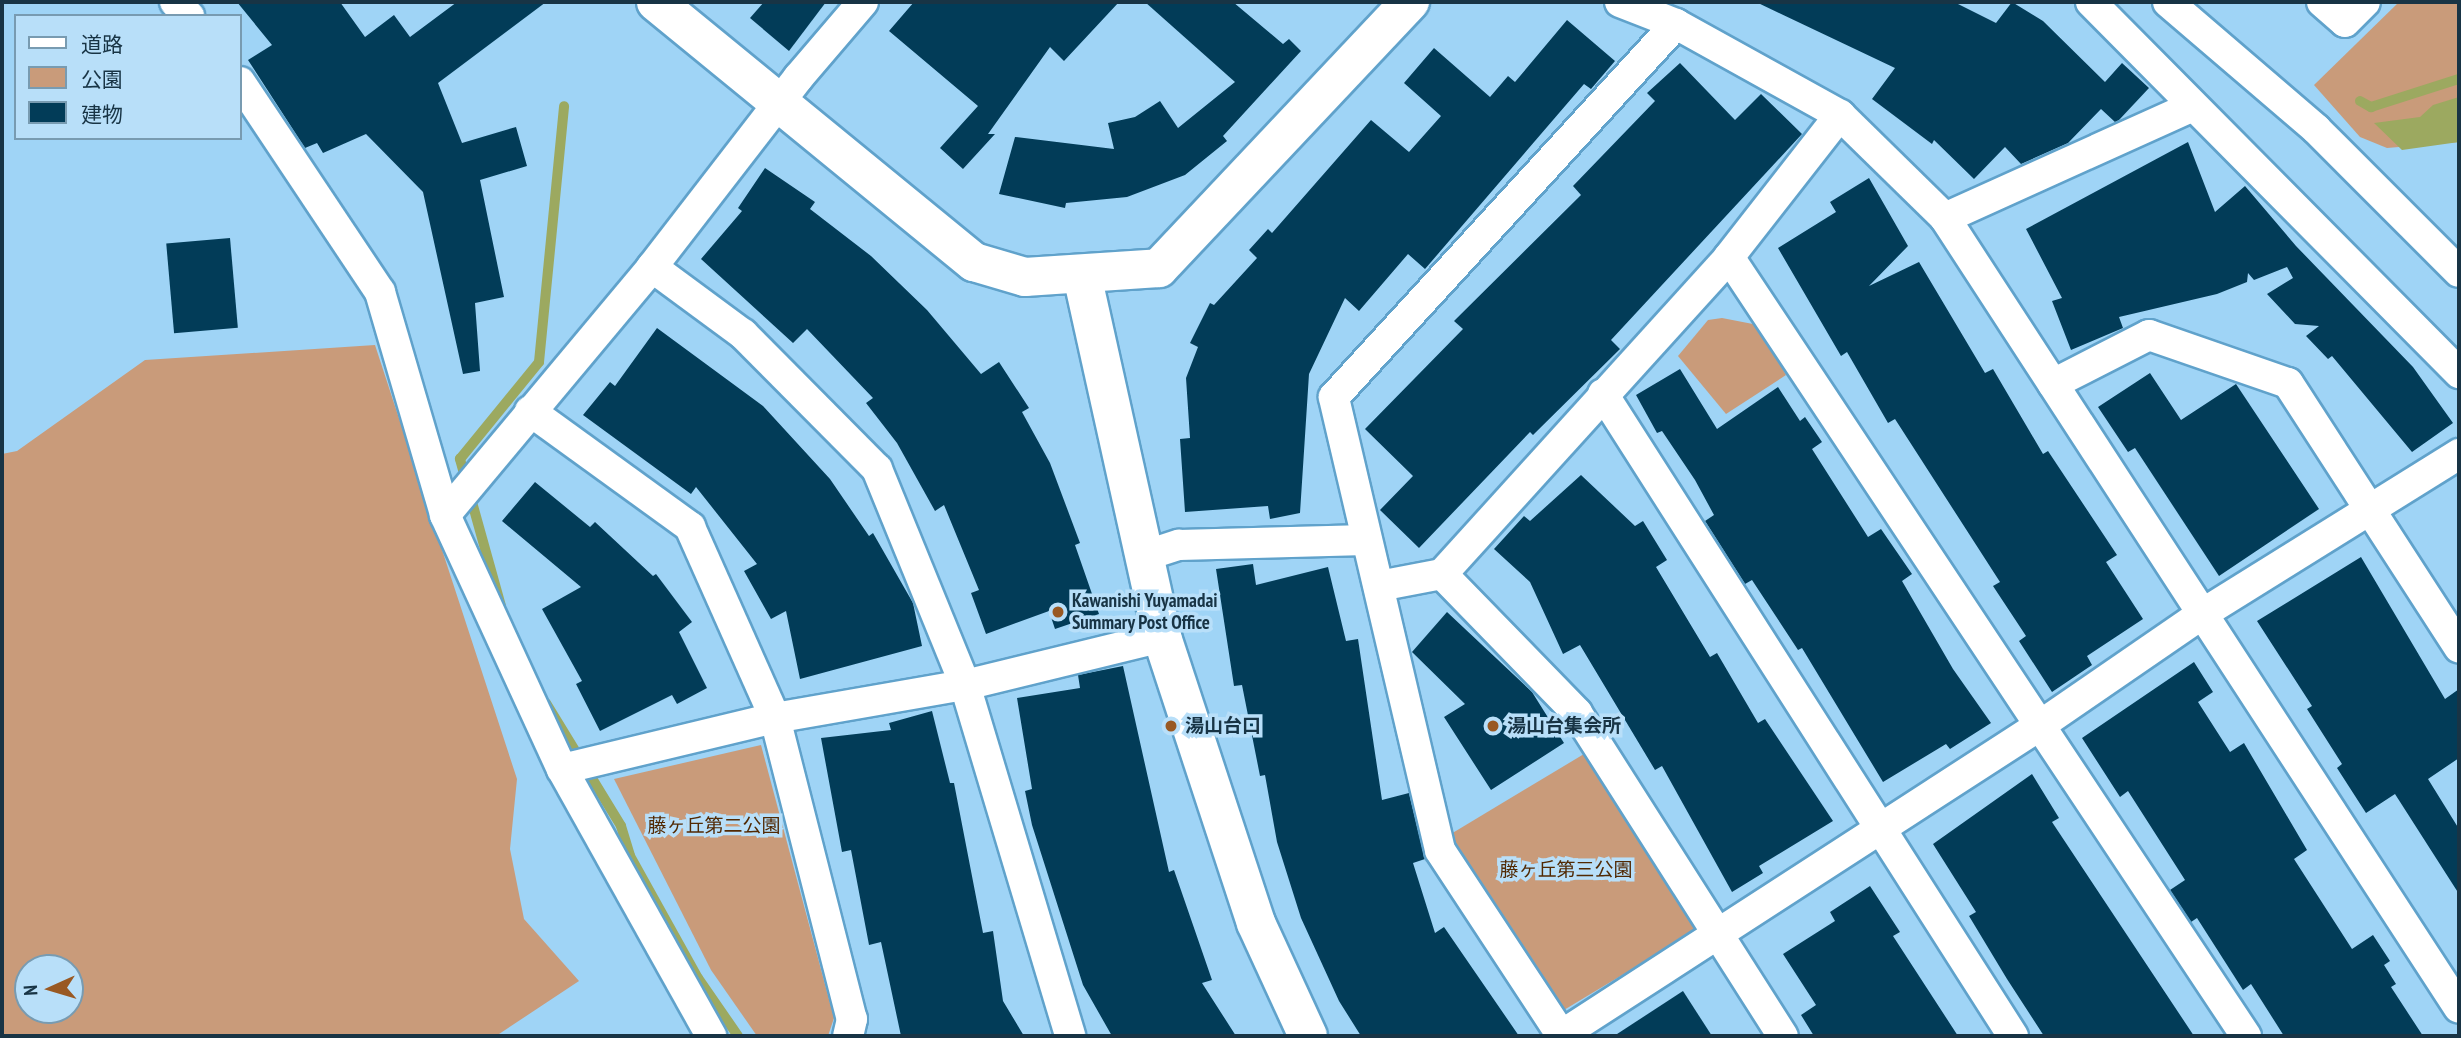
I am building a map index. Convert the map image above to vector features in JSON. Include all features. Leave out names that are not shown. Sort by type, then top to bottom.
[{"type":"street","points":[[656,2],[782,100],[974,262],[1025,277],[1159,268],[1410,2]]},
{"type":"street","points":[[445,515],[652,267],[782,100],[863,2]]},
{"type":"street","points":[[1620,2],[1676,24],[1840,116],[1945,218],[2459,1008]]},
{"type":"street","points":[[2168,2],[2316,129],[2459,272]]},
{"type":"street","points":[[2322,2],[2345,22],[2365,2]]},
{"type":"street","points":[[2107,5],[2193,106],[2459,373]]},
{"type":"street","points":[[1676,24],[1334,397],[1440,850],[1561,1036],[2042,724],[2202,614],[2459,454]]},
{"type":"street","points":[[242,85],[380,292],[445,515],[562,769],[711,1036]]},
{"type":"street","points":[[1945,218],[2193,106]]},
{"type":"street","points":[[1379,586],[1442,575],[1729,257],[1840,116]]},
{"type":"street","points":[[1729,257],[2042,724],[2246,1036]]},
{"type":"street","points":[[652,267],[743,334],[877,469],[965,685],[1070,1036]]},
{"type":"street","points":[[1082,275],[1141,557],[1162,637],[1256,923],[1308,1036]]},
{"type":"street","points":[[2053,384],[2149,335],[2288,383],[2369,512],[2459,647]]},
{"type":"street","points":[[1603,394],[2012,1036]]},
{"type":"street","points":[[530,411],[690,527],[775,718],[852,1019],[848,1036]]},
{"type":"street","points":[[1141,557],[1179,545],[1366,540]]},
{"type":"street","points":[[1442,575],[1577,713],[1783,1036]]},
{"type":"street","points":[[562,769],[775,718],[965,685],[1162,637]]},
{"type":"green space","points":[[2399,2],[2459,2],[2459,142],[2387,148],[2360,137],[2314,85]]},
{"type":"green space","points":[[1722,318],[1758,325],[1786,375],[1726,414],[1678,356],[1708,320]]},
{"type":"green space","points":[[375,345],[517,779],[510,849],[524,919],[579,981],[496,1036],[2,1036],[2,454],[17,451],[145,360]]},
{"type":"green space","name":"藤ヶ丘第二公園","points":[[761,745],[834,1018],[828,1036],[757,1036],[711,970],[614,779]]},
{"type":"green space","name":"藤ヶ丘第三公園","points":[[1589,751],[1697,930],[1554,1016],[1447,836]]},
{"type":"shaded area","points":[[2459,97],[2459,142],[2402,150],[2374,123],[2420,117],[2433,105]]},
{"type":"building","points":[[237,2],[340,2],[365,37],[394,15],[410,37],[457,2],[546,2],[438,83],[462,143],[516,127],[527,166],[480,180],[504,297],[475,303],[480,371],[463,374],[423,192],[366,134],[323,153],[317,143],[305,148],[248,60],[272,45]]},
{"type":"building","points":[[764,2],[826,2],[789,51],[750,18]]},
{"type":"building","points":[[914,2],[1119,2],[1064,61],[1050,47],[988,134],[995,134],[963,169],[940,148],[978,106],[889,31]]},
{"type":"building","points":[[1145,2],[1233,2],[1283,44],[1289,39],[1301,51],[1223,136],[1227,141],[1185,175],[1127,197],[1066,203],[1065,208],[999,194],[1015,137],[1114,149],[1108,123],[1135,117],[1160,101],[1178,128],[1235,82]]},
{"type":"building","points":[[1756,2],[1954,2],[1996,23],[2012,2],[2043,21],[2105,82],[2122,63],[2149,88],[2119,120],[2115,122],[2101,109],[2068,143],[2021,164],[2005,147],[1974,179],[1934,140],[1932,144],[1872,99],[1895,68]]},
{"type":"building","points":[[1567,20],[1615,61],[1591,89],[1584,84],[1425,269],[1408,254],[1359,311],[1345,298],[1309,374],[1300,513],[1270,519],[1268,506],[1185,512],[1180,439],[1190,438],[1186,378],[1198,347],[1190,343],[1210,303],[1214,305],[1257,258],[1249,250],[1268,229],[1272,233],[1371,120],[1409,152],[1441,116],[1404,83],[1434,48],[1490,97],[1508,76],[1515,82]]},
{"type":"building","points":[[1680,63],[1735,120],[1761,94],[1802,134],[1611,340],[1620,349],[1533,435],[1530,432],[1419,548],[1380,510],[1413,476],[1365,429],[1463,329],[1454,321],[1581,195],[1573,186],[1655,101],[1647,93]]},
{"type":"building","points":[[2188,142],[2215,212],[2245,186],[2296,246],[2413,367],[2453,423],[2412,452],[2332,356],[2328,359],[2306,336],[2319,326],[2295,324],[2267,294],[2293,278],[2287,267],[2254,280],[2248,273],[2247,282],[2217,294],[2119,317],[2123,328],[2071,350],[2052,301],[2062,298],[2026,229]]},
{"type":"building","points":[[765,168],[815,202],[810,209],[871,256],[927,310],[981,374],[999,362],[1029,408],[1022,412],[1050,463],[1080,543],[1075,545],[1099,614],[1055,629],[1049,611],[986,634],[971,593],[979,590],[944,505],[935,511],[897,443],[866,403],[873,398],[807,329],[793,343],[701,259],[742,211],[738,208]]},
{"type":"building","points":[[1869,178],[1908,246],[1869,286],[1919,262],[1985,373],[1993,369],[2043,454],[2048,451],[2117,555],[2106,562],[2143,619],[2087,656],[2092,665],[2052,692],[2019,641],[2026,636],[1993,586],[2000,582],[1895,419],[1888,423],[1847,352],[1841,356],[1778,248],[1836,212],[1830,202]]},
{"type":"building","points":[[230,238],[238,328],[174,333],[166,244]]},
{"type":"building","points":[[657,328],[763,406],[830,479],[869,536],[873,533],[913,603],[922,646],[800,679],[786,611],[771,619],[744,571],[757,564],[696,487],[691,494],[583,415],[610,382],[615,386]]},
{"type":"building","points":[[1680,369],[1717,429],[1778,387],[1800,421],[1805,417],[1822,442],[1812,449],[1868,537],[1881,529],[1912,574],[1902,581],[1953,669],[1991,723],[1950,749],[1946,744],[1883,782],[1802,648],[1798,650],[1752,580],[1745,584],[1705,521],[1714,515],[1695,480],[1662,431],[1657,433],[1636,395]]},
{"type":"building","points":[[2150,373],[2181,420],[2236,384],[2319,509],[2219,576],[2135,448],[2128,452],[2098,407]]},
{"type":"building","points":[[1581,475],[1635,526],[1643,521],[1667,560],[1656,567],[1710,657],[1717,653],[1758,723],[1765,719],[1833,821],[1759,866],[1763,873],[1732,892],[1662,766],[1655,770],[1580,645],[1563,654],[1530,582],[1494,549],[1524,516],[1530,521]]},
{"type":"building","points":[[535,482],[590,527],[595,522],[653,576],[656,574],[692,622],[679,632],[707,688],[677,704],[672,695],[600,731],[576,684],[582,681],[542,609],[581,587],[502,521]]},
{"type":"building","points":[[2361,557],[2445,699],[2459,689],[2459,758],[2428,779],[2459,829],[2459,894],[2395,794],[2366,813],[2337,768],[2342,764],[2307,709],[2312,706],[2257,621]]},
{"type":"building","points":[[1253,564],[1256,585],[1328,567],[1346,641],[1358,639],[1382,800],[1409,793],[1425,859],[1413,863],[1435,933],[1444,927],[1519,1036],[1361,1036],[1339,1001],[1301,918],[1277,842],[1265,775],[1260,776],[1242,685],[1234,686],[1216,569]]},
{"type":"building","points":[[1447,612],[1532,692],[1564,743],[1491,790],[1444,717],[1465,704],[1412,652]]},
{"type":"building","points":[[2194,662],[2213,692],[2198,702],[2230,752],[2244,743],[2307,850],[2294,859],[2352,949],[2373,935],[2390,961],[2384,965],[2396,984],[2391,987],[2423,1036],[2284,1036],[2251,984],[2243,990],[2197,918],[2191,922],[2170,890],[2185,880],[2128,791],[2120,797],[2082,738]]},
{"type":"building","points":[[1123,666],[1169,872],[1174,870],[1212,980],[1202,983],[1236,1036],[1112,1036],[1083,985],[1032,825],[1025,791],[1032,789],[1017,698],[1080,688],[1078,675]]},
{"type":"building","points":[[932,711],[950,783],[954,783],[983,933],[993,931],[1003,1001],[1024,1036],[901,1036],[881,942],[869,945],[851,850],[842,852],[821,738],[891,730],[889,723]]},
{"type":"building","points":[[2032,774],[2059,818],[2052,822],[2194,1036],[2044,1036],[2007,979],[1969,916],[1976,912],[1933,844]]},
{"type":"building","points":[[1870,886],[1900,932],[1893,936],[1958,1036],[1814,1036],[1801,1015],[1816,1005],[1783,954],[1835,921],[1830,912]]},
{"type":"building","points":[[1683,991],[1712,1036],[1614,1036]]},
{"type":"waterway","points":[[2360,101],[2371,107],[2459,79]]},
{"type":"waterway","points":[[501,606],[460,459],[539,362],[564,106]]},
{"type":"waterway","points":[[546,703],[621,826],[630,856],[698,978],[738,1036]]},
{"type":"place","name":"Kawanishi Yuyamadai Summary Post Office","points":[[1058,612]]},
{"type":"place","name":"湯山台口","points":[[1171,726]]},
{"type":"place","name":"湯山台集会所","points":[[1493,726]]}]
